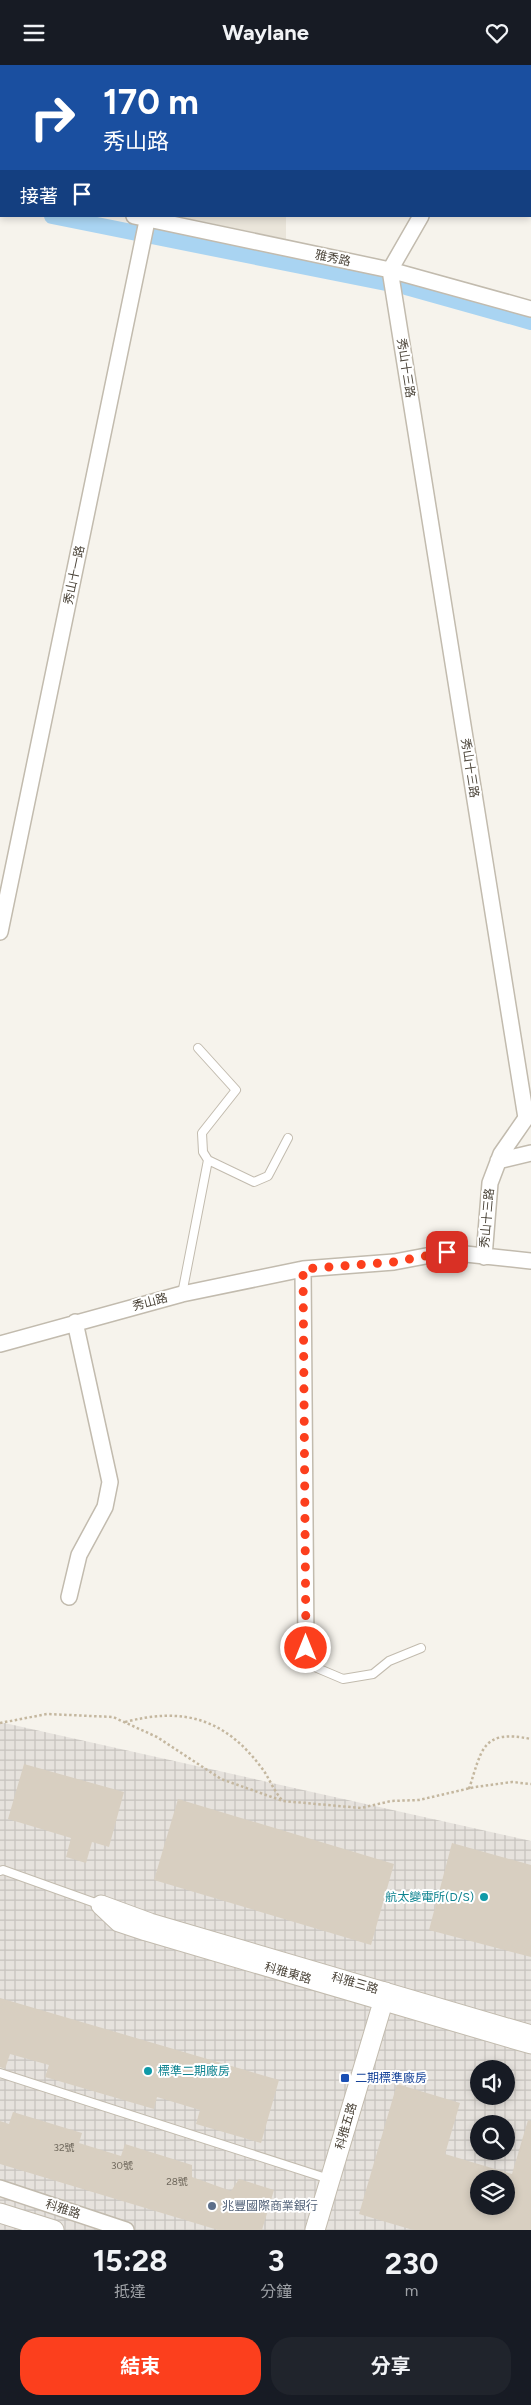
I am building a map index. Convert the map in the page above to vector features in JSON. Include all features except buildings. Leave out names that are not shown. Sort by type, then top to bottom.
[{"type":"street","name":"雅秀路","points":[[143,217],[390,270],[531,309]]},
{"type":"street","name":"秀山十一路","points":[[0,932],[143,217]]},
{"type":"street","points":[[390,270],[420,217]]},
{"type":"street","name":"秀山十三路","points":[[390,270],[526,1118],[498,1161],[490,1183],[484,1257]]},
{"type":"street","points":[[498,1161],[531,1153]]},
{"type":"street","name":"秀山路","points":[[0,1344],[182,1294],[303,1269],[394,1262],[447,1252],[531,1261]]},
{"type":"street","points":[[303,1269],[306,1648]]},
{"type":"street","points":[[70,1597],[79,1555],[105,1507],[110,1482],[75,1322]]},
{"type":"street","name":"科雅三路","points":[[101,1905],[150,1923],[384,1997],[531,2035]]},
{"type":"street","name":"科雅東路","points":[[101,1905],[119,1921],[146,1931],[384,1997],[531,2045]]},
{"type":"street","name":"科雅五路","points":[[315,2230],[384,1997]]},
{"type":"street","name":"科雅路","points":[[0,2188],[126,2230]]},
{"type":"street","name":"科雅路","points":[[0,2213],[54,2230]]},
{"type":"lane","points":[[198,1048],[236,1090],[202,1133],[203,1152],[208,1160],[254,1182],[268,1176],[288,1138]]},
{"type":"lane","points":[[182,1294],[208,1160]]},
{"type":"lane","points":[[306,1648],[317,1668],[343,1679],[373,1674],[389,1661],[421,1648]]},
{"type":"lane","points":[[0,1871],[3,1870],[101,1905]]},
{"type":"lane","points":[[0,2073],[330,2180]]},
{"type":"path","points":[[0,1723],[47,1714],[113,1717],[157,1737],[221,1779],[284,1801],[360,1808],[391,1801],[419,1800],[512,1782],[531,1784]]},
{"type":"path","points":[[123,1722],[154,1715],[174,1715],[189,1716],[214,1724],[244,1747],[260,1766],[284,1801]]},
{"type":"path","points":[[469,1789],[482,1748],[488,1742],[503,1737],[531,1739]]},
{"type":"shaded area","points":[[181,217],[286,217],[286,239]]},
{"type":"shaded area","points":[[0,1722],[531,1841],[531,2230],[0,2230]]},
{"type":"waterway","points":[[57,217],[406,287],[531,322]]},
{"type":"place","name":"航太變電所(D/S)","points":[[484,1897]]},
{"type":"place","name":"標準二期廠房","points":[[148,2071]]},
{"type":"place","name":"二期標準廠房","points":[[345,2078]]},
{"type":"place","name":"兆豐國際商業銀行","points":[[212,2206]]},
{"type":"route","points":[[306,1648],[303,1269],[394,1262],[447,1252]]}]
